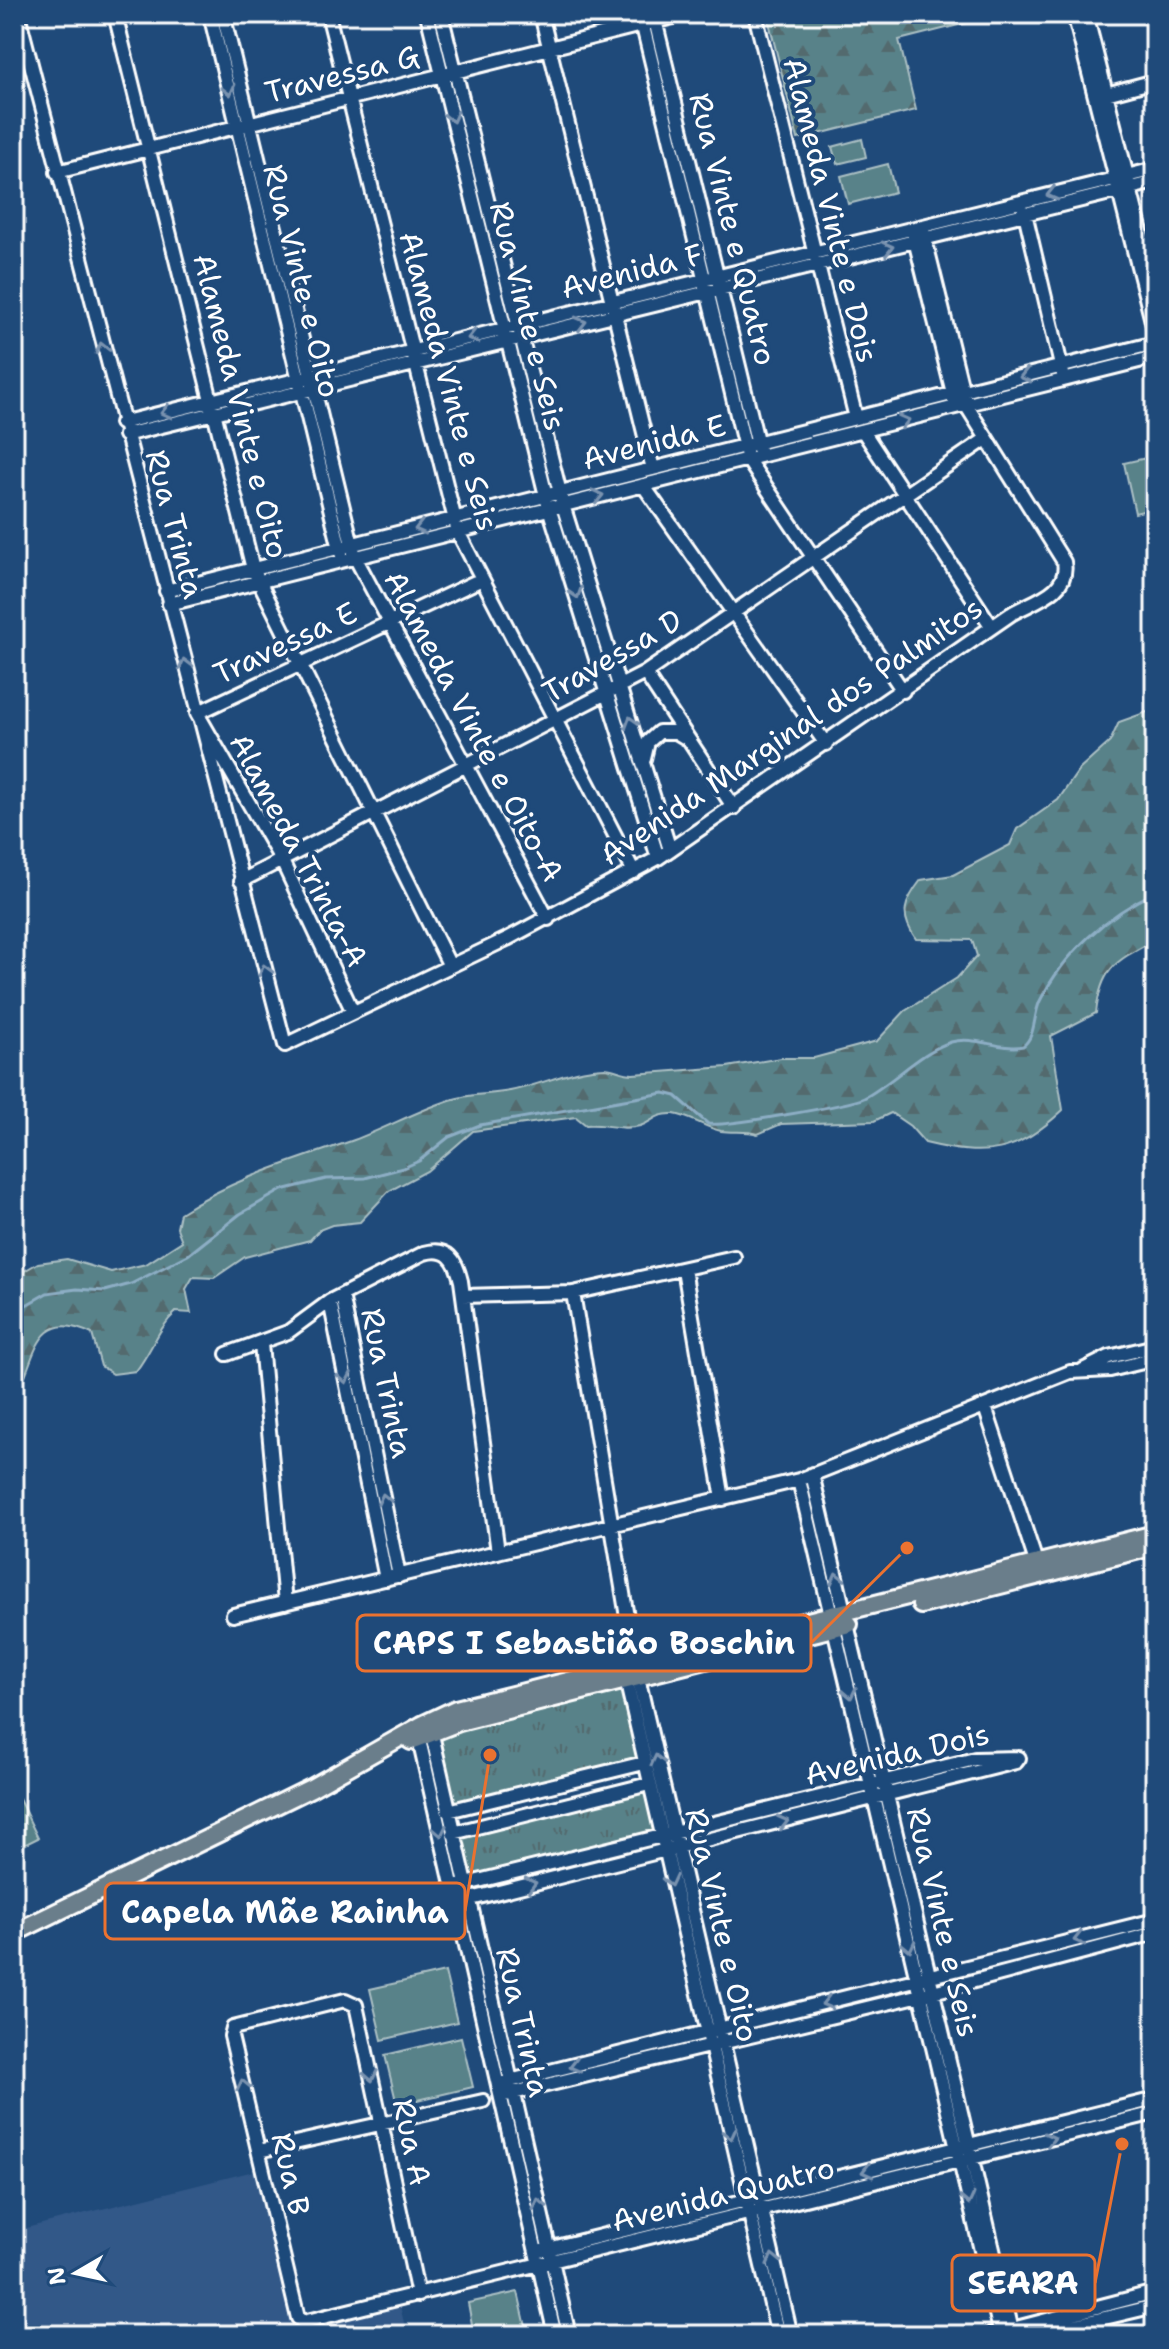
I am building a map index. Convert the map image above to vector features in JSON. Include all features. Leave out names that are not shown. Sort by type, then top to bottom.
[{"type":"main road","points":[[14,1933],[188,1850],[424,1730],[631,1673],[841,1621],[1155,1534]]},
{"type":"main road","points":[[1038,1568],[1155,1546]]},
{"type":"street","name":"Rua Trinta","points":[[18,14],[285,1045]]},
{"type":"street","name":"Alameda Vinte e Oito","points":[[115,14],[256,575],[450,966]]},
{"type":"street","name":"Rua Vinte e Oito","points":[[210,14],[244,125]]},
{"type":"street","name":"Rua Vinte e Oito","points":[[223,14],[244,125],[347,553]]},
{"type":"street","name":"Alameda Vinte e Seis","points":[[328,14],[456,526],[634,872]]},
{"type":"street","name":"Rua Vinte e Seis","points":[[427,14],[449,74]]},
{"type":"street","name":"Rua Vinte e Seis","points":[[441,14],[449,74],[512,333],[547,502],[649,781],[670,850]]},
{"type":"street","points":[[541,14],[653,469]]},
{"type":"street","name":"Travessa G","points":[[57,172],[550,48],[648,19],[685,14]]},
{"type":"street","name":"Alameda Vinte e Dois","points":[[755,14],[856,418]]},
{"type":"street","points":[[1074,14],[1155,287]]},
{"type":"street","points":[[1086,14],[1106,94],[1155,333]]},
{"type":"street","name":"Rua Vinte e Quatro","points":[[648,19],[754,448],[748,460],[903,691]]},
{"type":"street","points":[[1106,94],[1155,81]]},
{"type":"street","name":"Avenida F","points":[[123,429],[1124,183],[1155,169]]},
{"type":"street","name":"Avenida F","points":[[1124,183],[1155,182]]},
{"type":"street","points":[[1024,208],[1062,373]]},
{"type":"street","points":[[919,234],[961,406],[986,439]]},
{"type":"street","name":"Rua Vinte e Seis","points":[[512,333],[561,498],[658,858]]},
{"type":"street","name":"Avenida E","points":[[167,598],[547,502],[653,469],[754,448],[863,431],[961,406],[1155,343]]},
{"type":"street","name":"Avenida E","points":[[754,448],[856,418],[958,393],[1155,357]]},
{"type":"street","points":[[863,431],[992,627]]},
{"type":"street","name":"Travessa D","points":[[241,881],[645,673],[986,439]]},
{"type":"street","name":"Avenida Marginal dos Palmitos","points":[[285,1045],[548,919],[658,858],[992,627],[1057,589],[1063,581],[1064,562],[986,439]]},
{"type":"street","name":"Avenida E","points":[[561,498],[643,485],[748,460]]},
{"type":"street","points":[[643,485],[826,744]]},
{"type":"street","name":"Alameda Vinte e Oito-A","points":[[347,553],[389,622],[548,919]]},
{"type":"street","name":"Travessa E","points":[[197,713],[482,579]]},
{"type":"street","points":[[645,673],[734,808]]},
{"type":"street","name":"Alameda Trinta-A","points":[[197,713],[282,861],[353,1012]]},
{"type":"street","points":[[649,781],[644,755],[651,737],[670,731],[692,745]]},
{"type":"street","points":[[227,1354],[293,1330],[330,1301],[435,1251],[445,1253],[455,1261],[463,1296],[498,1552]]},
{"type":"street","points":[[463,1296],[573,1293],[734,1257]]},
{"type":"street","points":[[684,1269],[723,1499]]},
{"type":"street","name":"Rua Vinte e Oito","points":[[573,1293],[612,1525],[644,1763],[660,1837],[670,1850]]},
{"type":"street","name":"Rua Trinta","points":[[342,1295],[399,1576]]},
{"type":"street","name":"Rua Trinta","points":[[330,1301],[386,1579]]},
{"type":"street","points":[[261,1344],[285,1603]]},
{"type":"street","points":[[233,1615],[806,1477],[985,1407],[1032,1385],[1083,1370],[1103,1371],[1155,1346]]},
{"type":"street","points":[[1120,1361],[1155,1359]]},
{"type":"street","points":[[985,1407],[1038,1568]]},
{"type":"street","name":"Rua Vinte e Seis","points":[[806,1477],[884,1782],[927,1994],[1003,2333]]},
{"type":"street","name":"Rua Vinte e Seis","points":[[841,1621],[873,1799],[924,1979]]},
{"type":"street","name":"Rua Vinte e Oito","points":[[631,1673],[673,1834],[670,1850],[754,2206],[791,2335]]},
{"type":"street","name":"Rua Trinta","points":[[424,1730],[453,1833],[458,1886]]},
{"type":"street","name":"Rua Trinta","points":[[424,1730],[506,2089],[550,2249],[546,2265],[555,2335]]},
{"type":"street","name":"Avenida Dois","points":[[458,1886],[990,1757],[1019,1758],[1016,1762],[887,1796],[462,1901]]},
{"type":"street","points":[[448,1811],[644,1763]]},
{"type":"street","points":[[453,1833],[649,1784]]},
{"type":"street","points":[[506,2089],[713,2031],[1155,1920]]},
{"type":"street","points":[[506,2089],[716,2046],[1155,1933]]},
{"type":"street","name":"Rua B","points":[[303,2322],[298,2318],[231,2036],[233,2028],[239,2024],[352,2001]]},
{"type":"street","name":"Rua A","points":[[352,2001],[356,2005],[418,2295]]},
{"type":"street","name":"Rua Trinta","points":[[506,2089],[536,2252],[546,2265],[569,2335]]},
{"type":"street","name":"Avenida Quatro","points":[[964,2154],[1155,2099]]},
{"type":"street","points":[[259,2151],[483,2101]]},
{"type":"street","name":"Avenida Quatro","points":[[303,2322],[546,2265],[754,2206],[964,2154],[1155,2113]]},
{"type":"street","name":"Rua Vinte e Oito","points":[[754,2206],[778,2335]]},
{"type":"street","name":"Avenida Quatro","points":[[536,2252],[754,2206]]},
{"type":"street","points":[[1003,2333],[1155,2292]]},
{"type":"street","points":[[1033,2335],[1155,2306]]},
{"type":"shaded area","points":[[254,2171],[293,2328],[300,2332],[400,2306],[407,2335],[14,2335],[14,2231]]},
{"type":"green space","points":[[767,14],[1002,14],[899,40],[916,110],[798,139]]},
{"type":"green space","points":[[862,139],[866,157],[837,164],[832,147]]},
{"type":"green space","points":[[888,164],[895,192],[848,204],[841,176]]},
{"type":"green space","points":[[1155,456],[1155,508],[1135,513],[1124,463]]},
{"type":"green space","points":[[1147,712],[1155,714],[1155,940],[1113,967],[1102,985],[1096,1013],[1051,1036],[1063,1110],[1030,1136],[1000,1149],[947,1148],[925,1143],[910,1126],[891,1113],[874,1121],[781,1124],[758,1134],[721,1131],[674,1114],[662,1115],[633,1127],[586,1125],[576,1117],[473,1131],[427,1171],[389,1191],[360,1222],[332,1225],[319,1230],[310,1240],[245,1257],[214,1278],[193,1277],[186,1289],[191,1313],[176,1312],[170,1318],[136,1371],[113,1374],[101,1366],[92,1334],[72,1327],[58,1327],[47,1333],[39,1343],[14,1399],[14,1277],[38,1263],[67,1259],[111,1272],[146,1264],[182,1241],[177,1228],[180,1213],[201,1201],[265,1171],[354,1140],[458,1098],[510,1091],[592,1069],[608,1068],[633,1074],[727,1067],[781,1058],[814,1058],[877,1041],[905,1011],[957,978],[977,956],[972,940],[916,939],[907,923],[906,909],[921,880],[953,875],[1010,845],[1017,829],[1058,800],[1079,770],[1110,742],[1119,722]]},
{"type":"green space","points":[[626,1681],[644,1763],[448,1811],[431,1733]]},
{"type":"green space","points":[[649,1784],[660,1837],[464,1884],[453,1833]]},
{"type":"green space","points":[[14,1789],[38,1838],[14,1850]]},
{"type":"green space","points":[[445,1972],[457,2022],[382,2040],[370,1989]]},
{"type":"green space","points":[[461,2037],[473,2087],[397,2105],[385,2055]]},
{"type":"green space","points":[[518,2292],[526,2327],[474,2335],[468,2303]]},
{"type":"waterway","points":[[14,1312],[47,1293],[77,1289],[105,1291],[131,1284],[188,1255],[240,1214],[282,1190],[326,1179],[365,1178],[403,1168],[419,1161],[449,1137],[480,1125],[664,1093],[676,1096],[708,1124],[760,1119],[864,1098],[929,1052],[951,1042],[969,1040],[1023,1046],[1030,1037],[1040,1001],[1074,951],[1120,912],[1155,892]]},
{"type":"place","name":"CAPS I Sebastião Boschin","points":[[907,1548]]},
{"type":"place","name":"Capela Mãe Rainha","points":[[490,1755]]},
{"type":"place","name":"SEARA","points":[[1122,2144]]}]
